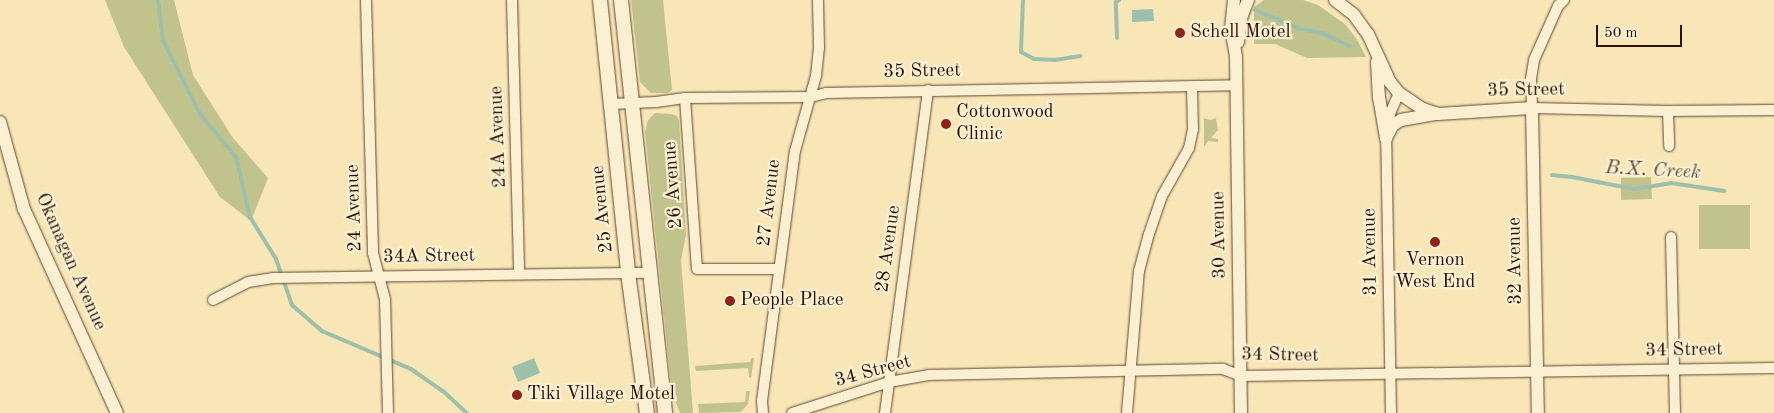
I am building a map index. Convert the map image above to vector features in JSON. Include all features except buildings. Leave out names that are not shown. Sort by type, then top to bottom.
[{"type":"main road","name":"25 Avenue","points":[[600,0],[628,272],[647,413]]},
{"type":"main road","name":"25 Avenue","points":[[621,0],[665,413]]},
{"type":"main road","points":[[663,396],[671,413]]},
{"type":"street","name":"24 Avenue","points":[[366,0],[373,253],[385,299],[388,413]]},
{"type":"street","name":"24A Avenue","points":[[512,0],[519,273]]},
{"type":"street","name":"27 Avenue","points":[[763,413],[762,401],[794,151],[816,76],[819,48],[818,0]]},
{"type":"street","name":"30 Avenue","points":[[1234,0],[1232,28],[1236,57],[1241,413]]},
{"type":"street","name":"30 Avenue","points":[[1236,57],[1242,15],[1248,0]]},
{"type":"street","name":"35 Street","points":[[1335,0],[1354,15],[1368,34],[1390,82],[1399,93],[1423,109],[1438,114],[1532,108],[1668,111],[1774,110]]},
{"type":"street","points":[[1532,108],[1531,79],[1534,60],[1558,6],[1564,0]]},
{"type":"street","points":[[1377,54],[1379,97],[1386,138]]},
{"type":"street","name":"35 Street","points":[[611,104],[632,104],[685,98],[811,97],[826,93],[1236,85]]},
{"type":"street","points":[[1128,413],[1140,271],[1149,234],[1162,196],[1189,148],[1193,129],[1192,86]]},
{"type":"street","name":"28 Avenue","points":[[885,413],[928,90]]},
{"type":"street","name":"31 Avenue","points":[[1391,413],[1386,138],[1392,111],[1399,93]]},
{"type":"street","name":"26 Avenue","points":[[685,98],[697,269],[779,269]]},
{"type":"street","name":"32 Avenue","points":[[1532,108],[1538,413]]},
{"type":"street","points":[[1668,111],[1669,146]]},
{"type":"street","points":[[1386,138],[1393,125],[1401,120],[1438,114]]},
{"type":"street","name":"Okanagan Avenue","points":[[0,122],[24,209],[117,413]]},
{"type":"street","points":[[1671,237],[1675,413]]},
{"type":"street","name":"34A Street","points":[[213,300],[248,282],[272,278],[649,272]]},
{"type":"street","name":"34 Street","points":[[792,413],[889,382],[928,376],[1223,370],[1241,376],[1774,368]]},
{"type":"green space","points":[[105,0],[174,0],[193,75],[233,138],[268,178],[251,221],[220,197],[124,47]]},
{"type":"green space","points":[[631,0],[663,0],[672,90],[668,93],[651,93],[640,82]]},
{"type":"green space","points":[[1264,0],[1303,0],[1318,5],[1345,24],[1356,38],[1366,57],[1307,58],[1275,44],[1254,44],[1254,7]]},
{"type":"green space","points":[[655,113],[672,114],[677,116],[679,121],[686,235],[681,260],[693,413],[680,413],[672,393],[645,132],[648,120]]},
{"type":"green space","points":[[1204,118],[1210,120],[1216,118],[1218,130],[1211,138],[1218,139],[1218,142],[1208,141],[1204,147]]},
{"type":"green space","points":[[1651,177],[1652,199],[1621,200],[1621,178]]},
{"type":"green space","points":[[1699,205],[1750,205],[1750,249],[1699,249]]},
{"type":"green space","points":[[754,358],[751,378],[749,377],[748,368],[696,371],[695,366],[750,362]]},
{"type":"green space","points":[[746,391],[750,391],[748,404],[741,412],[699,413],[698,404],[745,402]]},
{"type":"shaded area","points":[[1153,9],[1154,21],[1132,22],[1132,10]]},
{"type":"shaded area","points":[[534,358],[540,373],[518,382],[512,367]]},
{"type":"waterway","points":[[158,0],[163,40],[200,114],[236,157],[250,217],[276,259],[292,305],[322,331],[411,369],[443,391],[467,413]]},
{"type":"waterway","name":"B.X. Creek","points":[[1023,0],[1021,52],[1034,59],[1055,60],[1081,56]]},
{"type":"waterway","name":"B.X. Creek","points":[[1117,38],[1116,2],[1119,0]]},
{"type":"waterway","name":"B.X. Creek","points":[[1255,10],[1298,28],[1322,33],[1350,46]]},
{"type":"waterway","name":"B.X. Creek","points":[[1552,175],[1634,189],[1671,183],[1724,191]]},
{"type":"place","name":"Schell Motel","points":[[1180,33]]},
{"type":"place","name":"Cottonwood Clinic","points":[[946,124]]},
{"type":"place","name":"Vernon West End","points":[[1435,242]]},
{"type":"place","name":"People Place","points":[[730,301]]},
{"type":"place","name":"Tiki Village Motel","points":[[517,395]]}]
